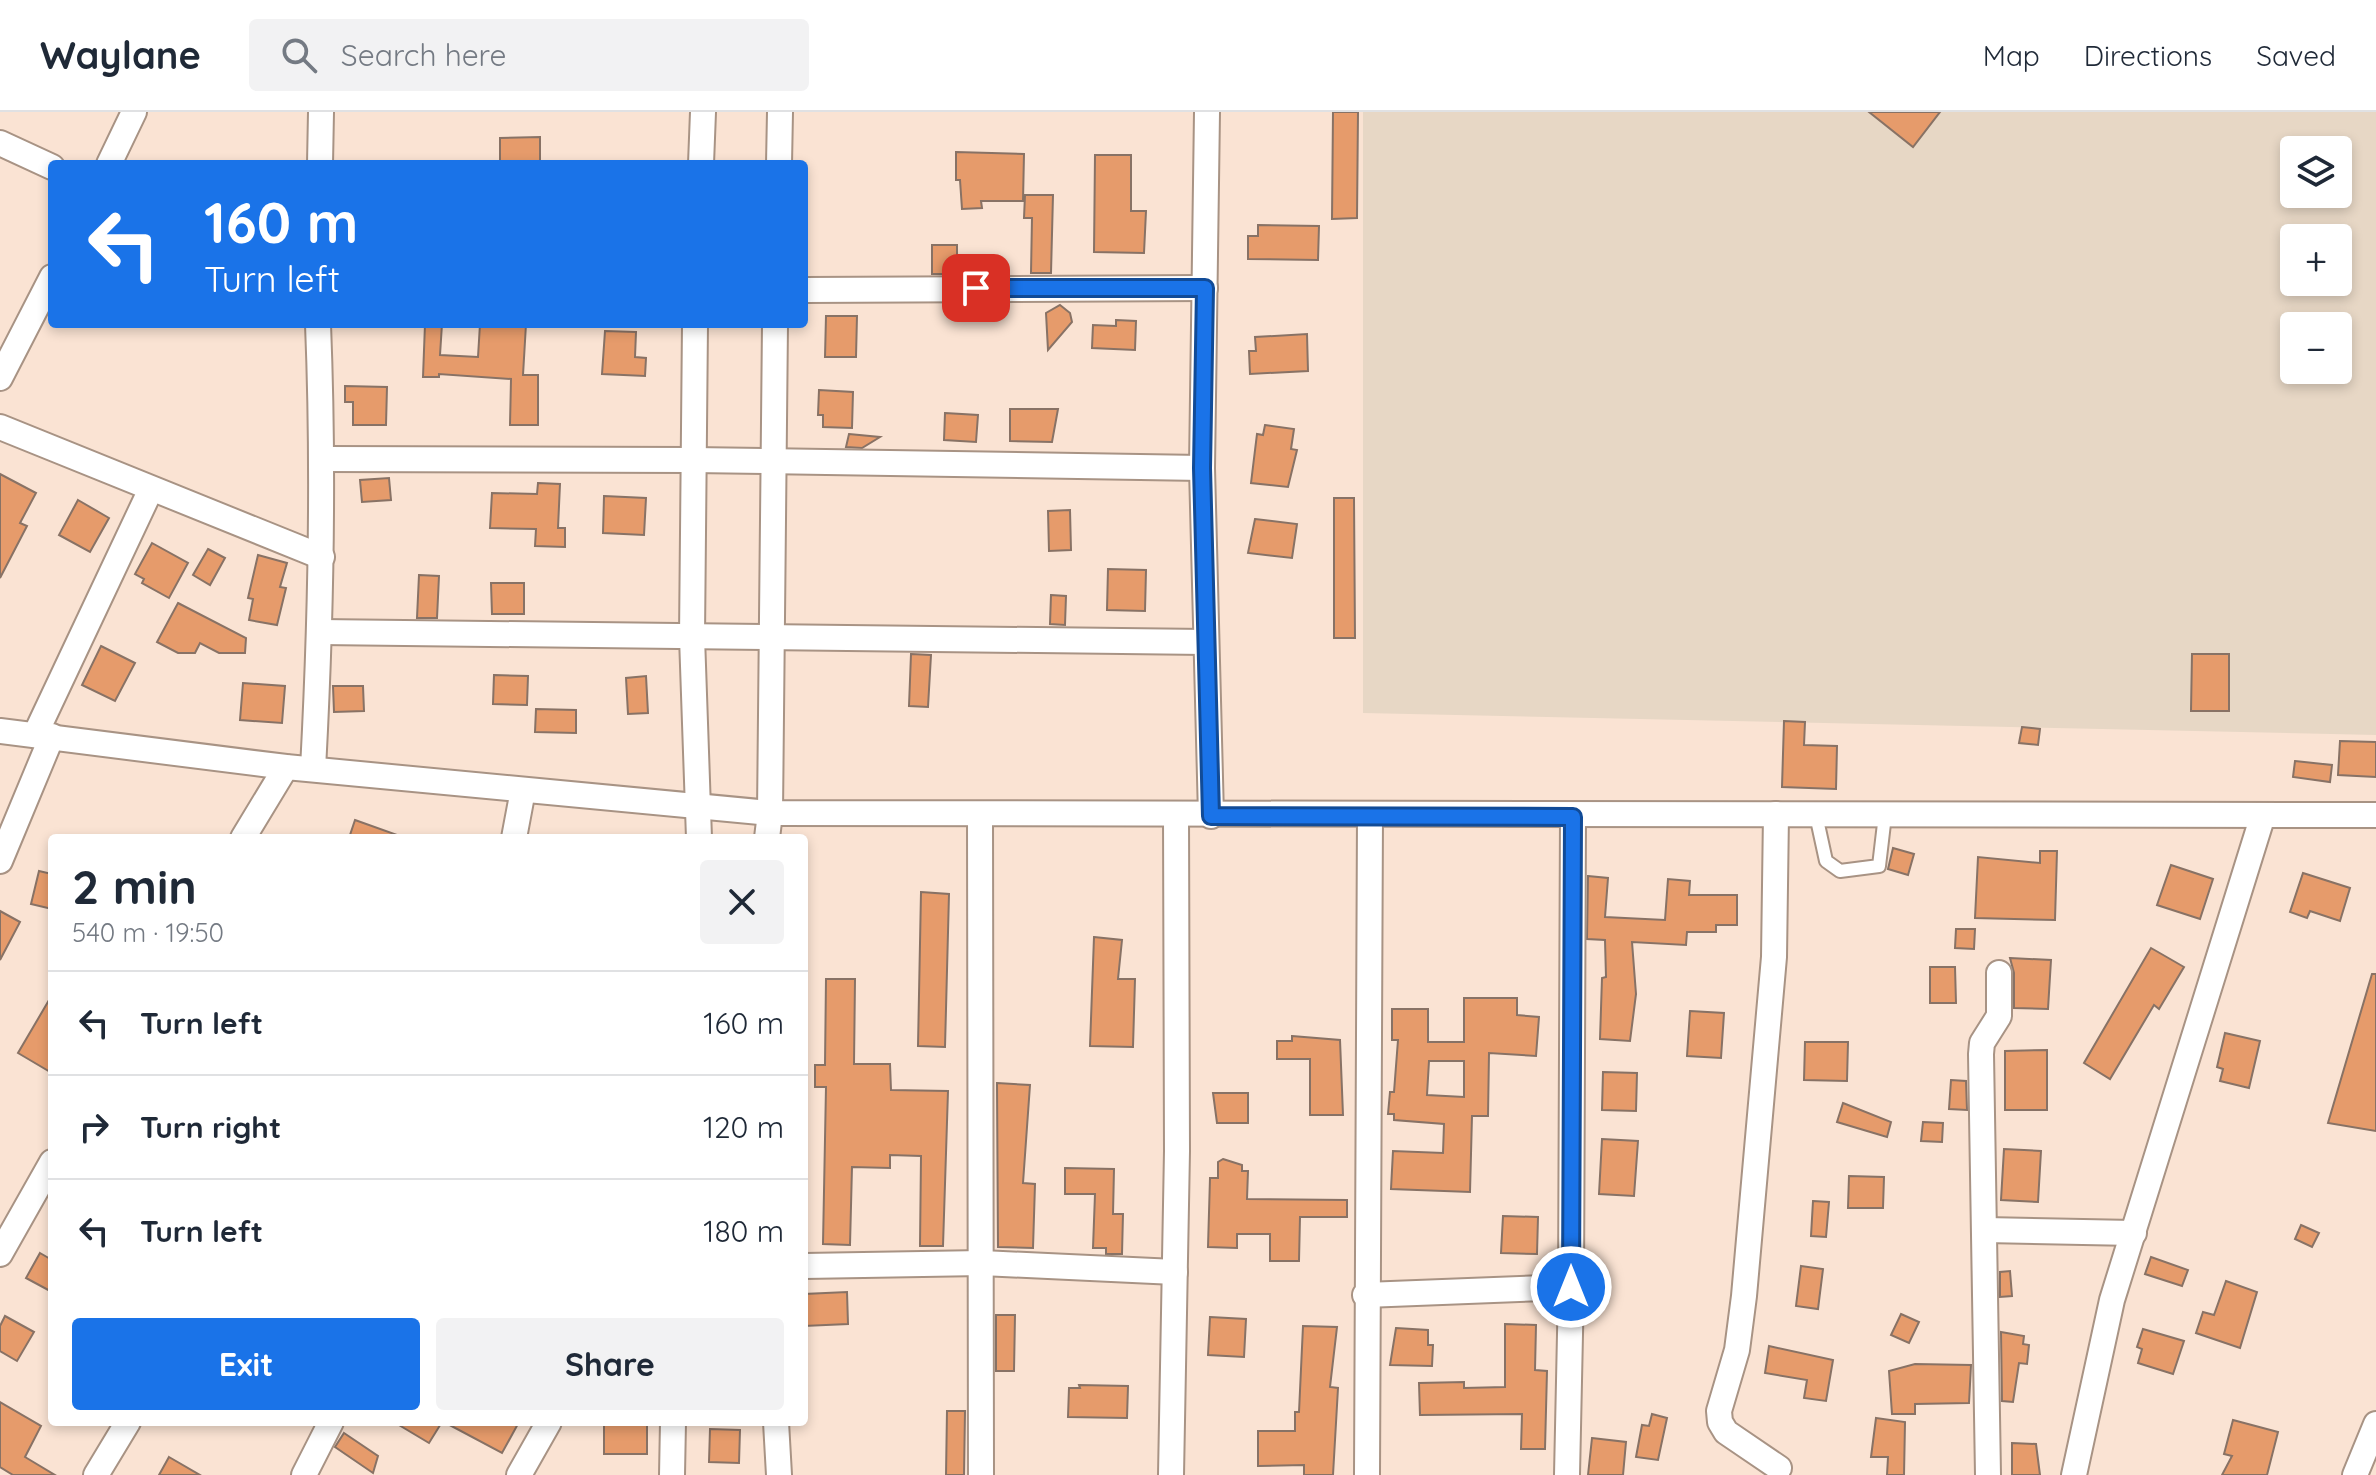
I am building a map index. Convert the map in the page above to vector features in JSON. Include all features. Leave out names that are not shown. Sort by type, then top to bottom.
[{"type":"street","points":[[111,160],[134,112]]},
{"type":"street","points":[[320,160],[321,112]]},
{"type":"street","points":[[701,160],[703,112]]},
{"type":"street","points":[[779,160],[780,112]]},
{"type":"street","points":[[1207,112],[1202,468],[1211,816]]},
{"type":"street","points":[[0,143],[48,165]]},
{"type":"street","points":[[0,378],[48,285]]},
{"type":"street","points":[[808,290],[1205,288]]},
{"type":"street","points":[[313,769],[322,557],[323,459],[318,328]]},
{"type":"street","points":[[695,328],[692,637],[699,834]]},
{"type":"street","points":[[767,834],[775,328]]},
{"type":"street","points":[[0,427],[322,557]]},
{"type":"street","points":[[323,459],[693,460],[1202,468]]},
{"type":"street","points":[[0,861],[44,736],[151,489]]},
{"type":"street","points":[[320,632],[1206,642]]},
{"type":"street","points":[[0,731],[286,767],[770,813],[1573,817],[1776,814],[2376,815]]},
{"type":"street","points":[[245,834],[286,767]]},
{"type":"street","points":[[515,834],[523,790]]},
{"type":"street","points":[[980,814],[981,1475]]},
{"type":"street","points":[[1171,1475],[1175,1272],[1176,814]]},
{"type":"street","points":[[1776,814],[1774,957],[1744,1296],[1737,1350],[1719,1411],[1726,1432],[1779,1468]]},
{"type":"street","points":[[2074,1475],[2112,1300],[2263,815]]},
{"type":"street","points":[[1367,1475],[1365,1295],[1370,816]]},
{"type":"street","points":[[1567,1475],[1573,817]]},
{"type":"street","points":[[1988,1475],[1981,1054],[1982,1043],[1999,1016],[1999,973]]},
{"type":"street","points":[[0,1254],[48,1169]]},
{"type":"street","points":[[1985,1230],[2134,1233]]},
{"type":"street","points":[[808,1266],[982,1263],[1175,1272]]},
{"type":"street","points":[[1365,1295],[1571,1287]]},
{"type":"street","points":[[2355,1475],[2376,1424]]},
{"type":"street","points":[[96,1475],[126,1426]]},
{"type":"street","points":[[304,1475],[329,1426]]},
{"type":"street","points":[[519,1475],[547,1426]]},
{"type":"street","points":[[672,1475],[673,1426]]},
{"type":"street","points":[[776,1426],[779,1475]]},
{"type":"lane","points":[[1816,815],[1826,861],[1840,871],[1879,866],[1885,815]]},
{"type":"shaded area","points":[[1363,112],[2376,112],[2376,735],[1363,713]]},
{"type":"building","points":[[1333,112],[1358,112],[1357,218],[1332,219]]},
{"type":"building","points":[[1869,112],[1940,112],[1913,147]]},
{"type":"building","points":[[540,137],[540,160],[500,160],[500,138]]},
{"type":"building","points":[[956,152],[1024,154],[1023,201],[981,201],[982,208],[962,209],[960,180],[956,180]]},
{"type":"building","points":[[1095,155],[1131,155],[1131,211],[1146,211],[1144,253],[1094,252]]},
{"type":"building","points":[[1025,195],[1053,195],[1051,273],[1031,273],[1032,218],[1024,218]]},
{"type":"building","points":[[1258,225],[1319,226],[1318,260],[1248,259],[1248,236],[1258,236]]},
{"type":"building","points":[[932,245],[957,245],[957,274],[932,274]]},
{"type":"building","points":[[1060,305],[1070,313],[1072,322],[1048,350],[1046,313]]},
{"type":"building","points":[[826,316],[857,316],[856,357],[825,357]]},
{"type":"building","points":[[1116,320],[1136,321],[1135,350],[1092,348],[1093,325],[1116,326]]},
{"type":"building","points":[[425,328],[442,328],[440,355],[478,357],[480,328],[526,328],[523,375],[538,375],[538,425],[510,425],[511,379],[439,374],[439,377],[423,377]]},
{"type":"building","points":[[605,331],[636,332],[635,357],[646,358],[645,376],[602,374]]},
{"type":"building","points":[[1307,334],[1308,371],[1250,374],[1249,351],[1256,351],[1255,337]]},
{"type":"building","points":[[345,386],[387,387],[386,425],[353,425],[353,402],[345,402]]},
{"type":"building","points":[[819,390],[853,392],[852,428],[823,427],[823,415],[818,415]]},
{"type":"building","points":[[1010,409],[1058,409],[1052,442],[1010,441]]},
{"type":"building","points":[[945,413],[978,415],[976,442],[944,440]]},
{"type":"building","points":[[1265,425],[1294,429],[1291,449],[1297,450],[1288,487],[1251,483],[1257,434],[1263,435]]},
{"type":"building","points":[[849,434],[880,437],[862,448],[846,447]]},
{"type":"building","points":[[0,474],[36,493],[20,523],[27,526],[0,578]]},
{"type":"building","points":[[389,478],[391,500],[362,502],[360,480]]},
{"type":"building","points":[[538,483],[560,484],[558,528],[565,528],[565,547],[535,546],[536,529],[490,528],[492,493],[537,494]]},
{"type":"building","points":[[604,496],[646,498],[644,535],[603,533]]},
{"type":"building","points":[[1334,498],[1354,498],[1355,638],[1334,638]]},
{"type":"building","points":[[78,500],[109,518],[90,552],[59,535]]},
{"type":"building","points":[[1070,510],[1071,550],[1049,551],[1048,511]]},
{"type":"building","points":[[1255,519],[1297,524],[1292,558],[1248,553]]},
{"type":"building","points":[[152,543],[188,563],[169,598],[142,583],[144,579],[135,574]]},
{"type":"building","points":[[208,549],[225,558],[210,585],[193,575]]},
{"type":"building","points":[[258,555],[287,563],[280,587],[286,588],[277,625],[249,620],[253,599],[248,598]]},
{"type":"building","points":[[1108,569],[1146,570],[1145,611],[1107,610]]},
{"type":"building","points":[[419,575],[439,576],[437,618],[417,618]]},
{"type":"building","points":[[491,583],[524,583],[524,614],[492,614]]},
{"type":"building","points":[[1051,595],[1066,596],[1065,625],[1050,624]]},
{"type":"building","points":[[178,603],[246,638],[245,653],[219,653],[200,643],[195,653],[178,653],[157,642]]},
{"type":"building","points":[[101,646],[135,663],[115,701],[82,685]]},
{"type":"building","points":[[911,654],[931,655],[928,707],[909,706]]},
{"type":"building","points":[[2192,654],[2229,654],[2229,711],[2191,711]]},
{"type":"building","points":[[494,675],[528,676],[527,705],[493,704]]},
{"type":"building","points":[[646,676],[648,713],[628,714],[626,678]]},
{"type":"building","points":[[243,683],[285,686],[282,723],[240,720]]},
{"type":"building","points":[[333,686],[363,686],[364,711],[334,712]]},
{"type":"building","points":[[536,709],[576,710],[576,733],[535,732]]},
{"type":"building","points":[[1784,721],[1805,722],[1804,745],[1837,746],[1836,789],[1782,787]]},
{"type":"building","points":[[2022,727],[2040,729],[2038,745],[2019,743]]},
{"type":"building","points":[[2340,741],[2376,742],[2376,777],[2338,775]]},
{"type":"building","points":[[2295,761],[2332,765],[2330,782],[2293,777]]},
{"type":"building","points":[[355,820],[394,834],[350,834]]},
{"type":"building","points":[[1893,848],[1914,854],[1908,875],[1888,869]]},
{"type":"building","points":[[2040,851],[2057,851],[2055,920],[1975,918],[1978,857],[2040,863]]},
{"type":"building","points":[[2171,865],[2213,879],[2200,919],[2157,905]]},
{"type":"building","points":[[39,871],[48,873],[48,908],[31,904]]},
{"type":"building","points":[[2303,873],[2350,888],[2340,921],[2310,911],[2307,918],[2290,912]]},
{"type":"building","points":[[1588,876],[1608,878],[1605,917],[1665,920],[1668,879],[1690,881],[1689,895],[1737,895],[1737,925],[1716,925],[1716,932],[1687,932],[1686,945],[1632,942],[1636,994],[1630,1041],[1600,1039],[1602,978],[1606,977],[1605,940],[1587,939]]},
{"type":"building","points":[[921,892],[949,894],[945,1047],[918,1046]]},
{"type":"building","points":[[0,911],[20,922],[0,960]]},
{"type":"building","points":[[1956,929],[1975,929],[1974,949],[1955,948]]},
{"type":"building","points":[[1094,937],[1122,940],[1118,979],[1135,979],[1133,1047],[1090,1046]]},
{"type":"building","points":[[2151,948],[2184,967],[2159,1009],[2154,1005],[2110,1079],[2084,1063]]},
{"type":"building","points":[[2010,958],[2051,960],[2048,1009],[2014,1008],[2014,973]]},
{"type":"building","points":[[1930,967],[1955,967],[1956,1003],[1930,1003]]},
{"type":"building","points":[[2372,974],[2376,974],[2376,1131],[2328,1123]]},
{"type":"building","points":[[826,979],[855,979],[854,1064],[890,1064],[891,1090],[948,1091],[943,1246],[920,1246],[921,1156],[890,1155],[890,1168],[852,1167],[850,1245],[823,1244],[826,1087],[815,1087],[815,1065],[825,1065]]},
{"type":"building","points":[[1464,998],[1517,998],[1517,1015],[1539,1017],[1536,1056],[1489,1053],[1488,1116],[1472,1116],[1470,1192],[1391,1189],[1393,1151],[1443,1153],[1444,1124],[1394,1120],[1394,1114],[1388,1114],[1390,1092],[1394,1092],[1398,1040],[1392,1040],[1392,1009],[1428,1009],[1428,1042],[1464,1042]],"holes":[[[1429,1061],[1464,1061],[1464,1097],[1427,1095]]]},
{"type":"building","points":[[48,1002],[48,1071],[18,1053]]},
{"type":"building","points":[[1690,1011],[1724,1013],[1721,1058],[1687,1056]]},
{"type":"building","points":[[2225,1033],[2260,1041],[2249,1088],[2220,1081],[2223,1069],[2217,1067]]},
{"type":"building","points":[[1292,1036],[1340,1040],[1343,1115],[1310,1115],[1310,1059],[1277,1059],[1277,1041],[1292,1041]]},
{"type":"building","points":[[1805,1042],[1848,1042],[1847,1081],[1804,1080]]},
{"type":"building","points":[[2047,1050],[2047,1110],[2005,1110],[2005,1051]]},
{"type":"building","points":[[1603,1072],[1637,1073],[1636,1111],[1602,1110]]},
{"type":"building","points":[[1951,1080],[1966,1081],[1967,1110],[1949,1109]]},
{"type":"building","points":[[997,1083],[1030,1085],[1023,1183],[1035,1184],[1033,1248],[998,1247]]},
{"type":"building","points":[[1213,1093],[1248,1093],[1248,1123],[1217,1123]]},
{"type":"building","points":[[1843,1103],[1891,1122],[1887,1137],[1837,1122]]},
{"type":"building","points":[[1923,1122],[1943,1123],[1942,1142],[1921,1141]]},
{"type":"building","points":[[1602,1139],[1638,1141],[1634,1196],[1599,1194]]},
{"type":"building","points":[[2004,1149],[2041,1151],[2038,1202],[2001,1200]]},
{"type":"building","points":[[1223,1159],[1242,1165],[1242,1171],[1248,1171],[1247,1199],[1347,1200],[1347,1217],[1300,1217],[1299,1261],[1270,1261],[1270,1234],[1237,1234],[1237,1248],[1208,1247],[1210,1178],[1218,1178],[1218,1162]]},
{"type":"building","points":[[1065,1168],[1114,1169],[1113,1214],[1123,1214],[1122,1254],[1106,1254],[1106,1248],[1093,1248],[1095,1194],[1065,1194]]},
{"type":"building","points":[[1849,1176],[1884,1177],[1883,1208],[1848,1208]]},
{"type":"building","points":[[1813,1201],[1829,1202],[1826,1237],[1811,1236]]},
{"type":"building","points":[[1503,1216],[1538,1217],[1537,1254],[1501,1253]]},
{"type":"building","points":[[2301,1225],[2319,1233],[2312,1247],[2295,1239]]},
{"type":"building","points":[[40,1253],[48,1258],[48,1290],[26,1278]]},
{"type":"building","points":[[2151,1257],[2188,1270],[2182,1286],[2145,1274]]},
{"type":"building","points":[[1801,1266],[1823,1269],[1818,1309],[1796,1306]]},
{"type":"building","points":[[2010,1271],[2012,1296],[2000,1297],[2000,1272]]},
{"type":"building","points":[[2226,1281],[2257,1292],[2240,1348],[2196,1333],[2203,1312],[2214,1315]]},
{"type":"building","points":[[847,1292],[848,1324],[808,1326],[808,1294]]},
{"type":"building","points":[[1901,1314],[1919,1322],[1909,1343],[1891,1335]]},
{"type":"building","points":[[996,1315],[1015,1315],[1014,1371],[996,1371]]},
{"type":"building","points":[[5,1316],[34,1332],[17,1361],[0,1351],[0,1326]]},
{"type":"building","points":[[1210,1317],[1246,1319],[1244,1357],[1208,1355]]},
{"type":"building","points":[[1505,1324],[1536,1325],[1535,1370],[1547,1371],[1545,1449],[1521,1449],[1522,1414],[1420,1415],[1419,1383],[1464,1382],[1464,1388],[1505,1387]]},
{"type":"building","points":[[1303,1326],[1337,1327],[1330,1387],[1338,1388],[1333,1475],[1304,1475],[1304,1465],[1258,1466],[1258,1431],[1295,1431],[1295,1412],[1299,1412]]},
{"type":"building","points":[[1396,1328],[1428,1330],[1428,1345],[1433,1345],[1432,1366],[1390,1365]]},
{"type":"building","points":[[2143,1329],[2184,1341],[2173,1374],[2138,1363],[2142,1349],[2137,1347]]},
{"type":"building","points":[[2001,1332],[2024,1336],[2023,1344],[2029,1345],[2027,1364],[2019,1363],[2013,1402],[2002,1401]]},
{"type":"building","points":[[1769,1346],[1833,1360],[1826,1401],[1804,1398],[1807,1380],[1765,1373]]},
{"type":"building","points":[[1915,1364],[1971,1365],[1969,1403],[1915,1404],[1915,1414],[1892,1414],[1889,1371]]},
{"type":"building","points":[[1079,1385],[1128,1386],[1127,1418],[1068,1417],[1069,1388],[1080,1388]]},
{"type":"building","points":[[0,1402],[41,1426],[25,1457],[55,1475],[13,1475],[0,1467]]},
{"type":"building","points":[[947,1411],[965,1411],[964,1475],[946,1475]]},
{"type":"building","points":[[1652,1414],[1667,1418],[1658,1460],[1636,1457],[1642,1425],[1649,1426]]},
{"type":"building","points":[[1876,1418],[1905,1422],[1904,1475],[1887,1475],[1888,1457],[1871,1457]]},
{"type":"building","points":[[2233,1420],[2278,1432],[2267,1475],[2222,1475],[2232,1456],[2224,1454]]},
{"type":"building","points":[[401,1426],[440,1426],[429,1443]]},
{"type":"building","points":[[451,1426],[517,1426],[502,1453]]},
{"type":"building","points":[[604,1426],[647,1426],[647,1454],[604,1454]]},
{"type":"building","points":[[710,1429],[740,1430],[739,1463],[709,1462]]},
{"type":"building","points":[[344,1433],[378,1456],[373,1473],[335,1447]]},
{"type":"building","points":[[1592,1438],[1626,1442],[1623,1475],[1588,1475]]},
{"type":"building","points":[[2012,1443],[2036,1444],[2040,1475],[2012,1475]]},
{"type":"building","points":[[169,1457],[200,1475],[159,1475]]},
{"type":"route","points":[[976,288],[1205,288],[1202,468],[1211,816],[1573,817],[1571,1287]]}]
